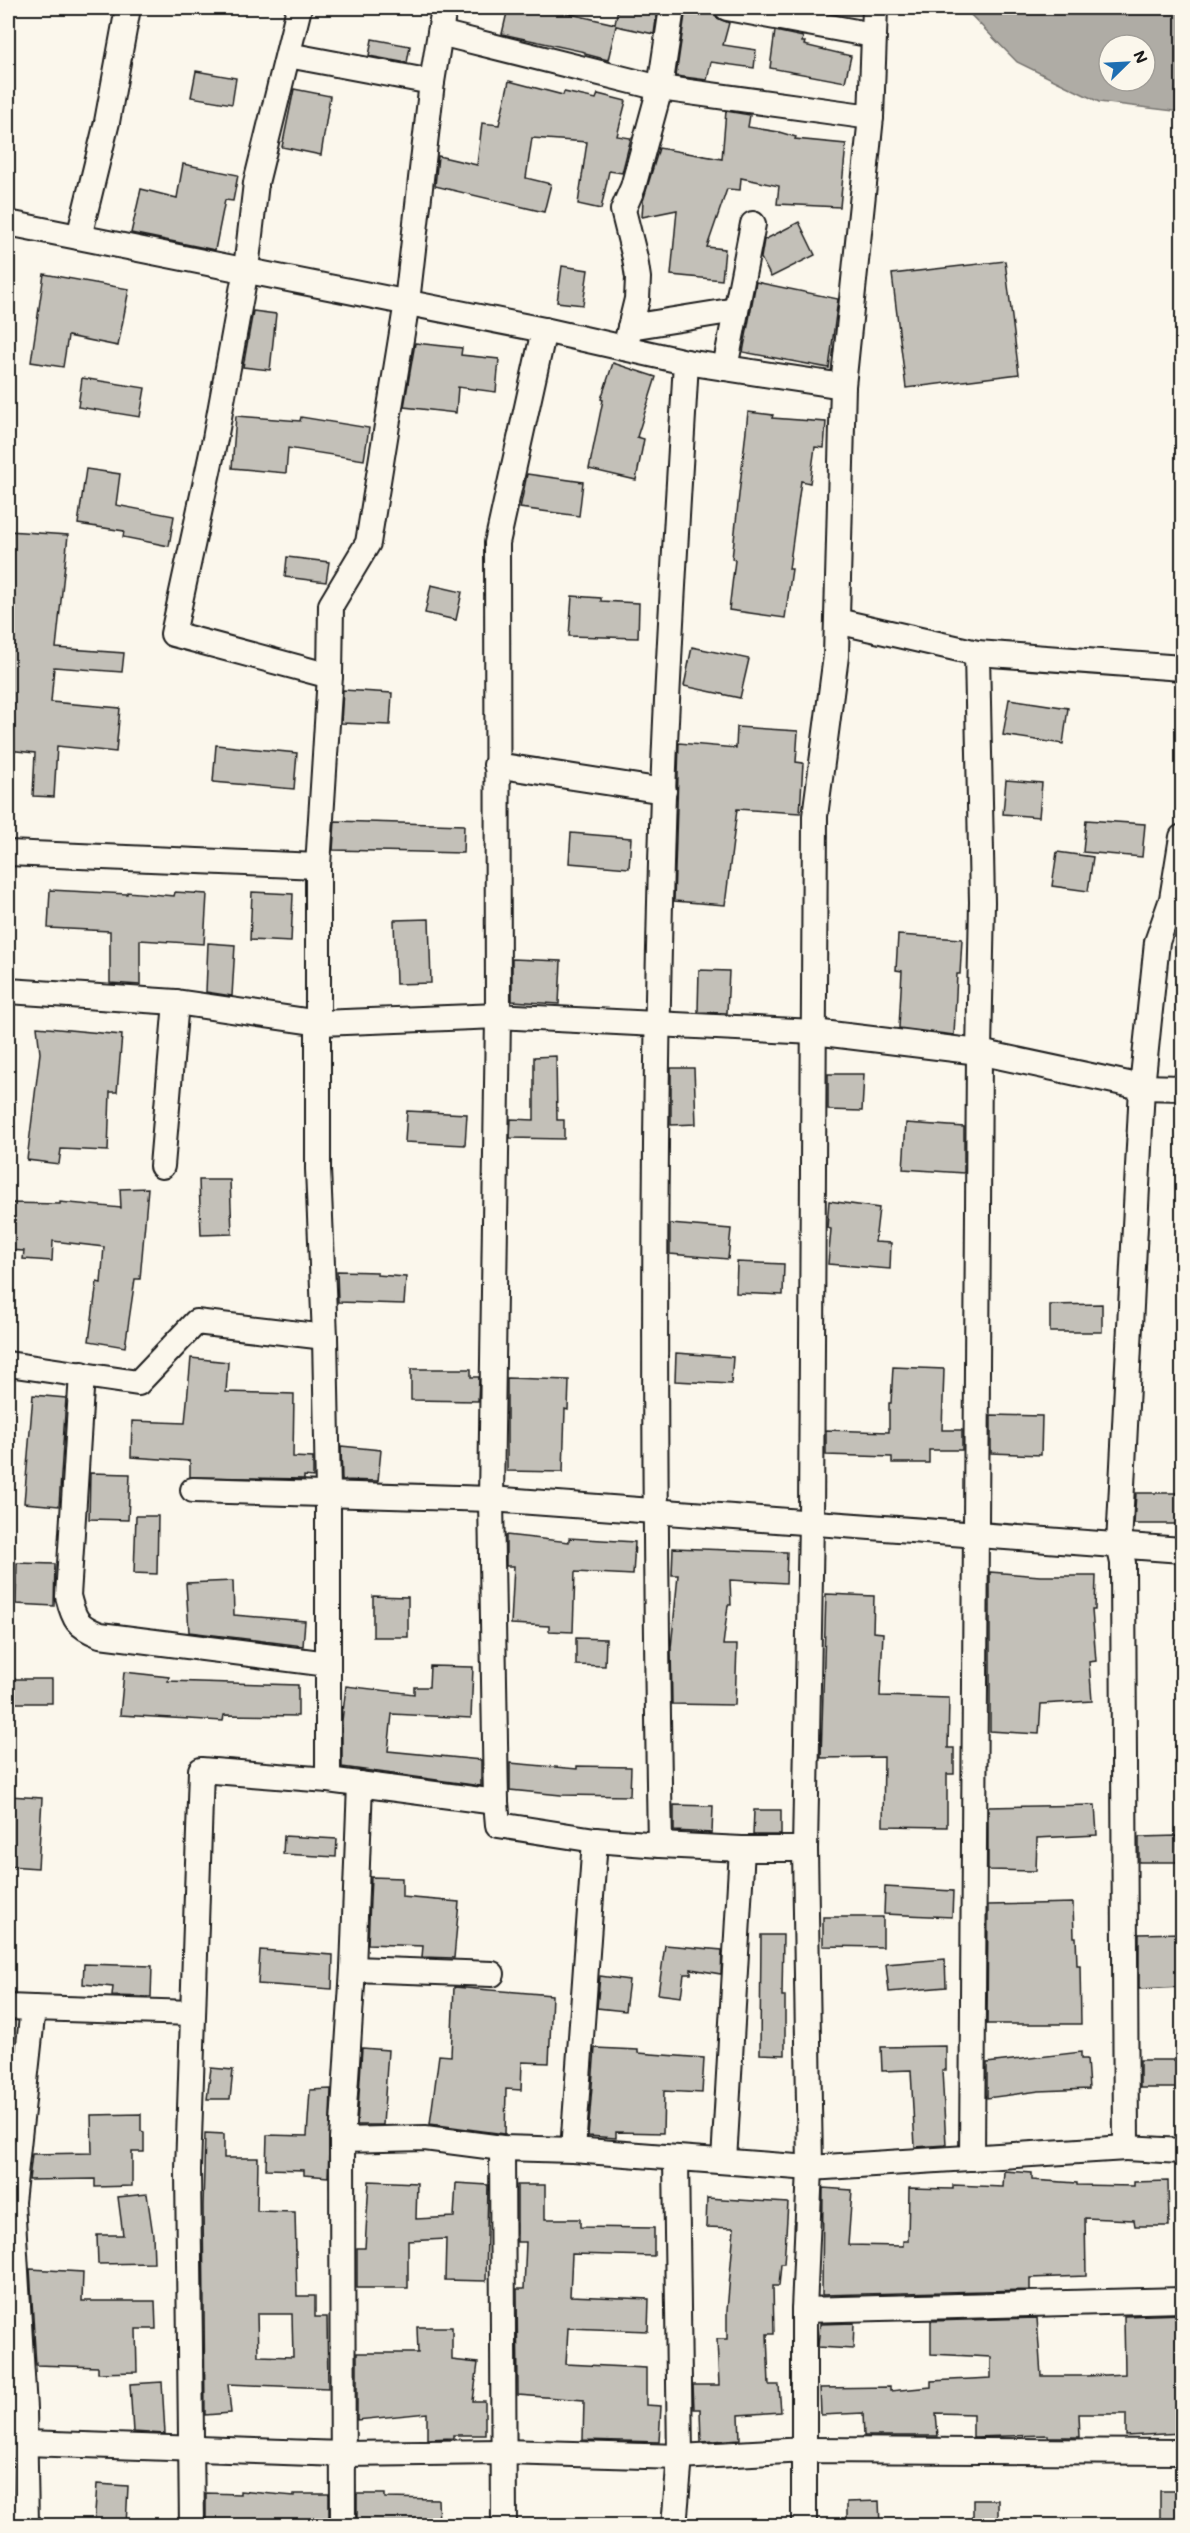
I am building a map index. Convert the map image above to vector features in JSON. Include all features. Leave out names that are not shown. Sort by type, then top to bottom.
[{"type":"street","points":[[79,237],[107,122],[128,8]]},
{"type":"street","points":[[299,8],[256,183],[246,269],[215,439],[173,634],[330,676]]},
{"type":"street","points":[[328,1780],[328,1492],[318,1168],[320,1023],[318,866],[330,676],[331,606],[368,543],[407,302],[432,82],[444,8]]},
{"type":"street","points":[[628,338],[637,299],[638,278],[622,210],[633,187],[660,87],[672,8]]},
{"type":"street","points":[[727,8],[873,35]]},
{"type":"street","points":[[804,2526],[804,2310],[810,2168],[805,1849],[811,1521],[815,816],[836,656],[843,386],[871,117],[875,8]]},
{"type":"street","points":[[440,33],[660,87],[871,117]]},
{"type":"street","points":[[288,56],[432,82]]},
{"type":"street","points":[[8,223],[544,330],[628,338],[686,362],[843,386]]},
{"type":"street","points":[[725,368],[753,224]]},
{"type":"street","points":[[628,338],[736,310]]},
{"type":"street","points":[[544,330],[497,543],[498,1016],[491,1499],[498,1825],[595,1840],[742,1849],[805,1849]]},
{"type":"street","points":[[660,1845],[654,1512],[658,1024],[663,791],[686,362]]},
{"type":"street","points":[[837,621],[977,653],[1182,668]]},
{"type":"street","points":[[972,2158],[975,1536],[982,902],[977,653]]},
{"type":"street","points":[[496,765],[663,791]]},
{"type":"street","points":[[1126,2148],[1123,1575],[1119,1545],[1142,1087],[1157,942],[1172,899],[1182,837]]},
{"type":"street","points":[[8,853],[318,866]]},
{"type":"street","points":[[8,991],[176,1002],[320,1023],[498,1016],[814,1032],[979,1052],[1142,1087],[1182,1088]]},
{"type":"street","points":[[162,1166],[176,1002]]},
{"type":"street","points":[[8,1364],[138,1383],[196,1322],[325,1337]]},
{"type":"street","points":[[82,1374],[68,1596],[73,1614],[83,1628],[100,1635],[328,1664]]},
{"type":"street","points":[[193,1490],[328,1492],[491,1499],[1182,1550]]},
{"type":"street","points":[[192,2526],[188,2170],[201,1770],[328,1780],[496,1802]]},
{"type":"street","points":[[343,2526],[342,2140],[353,1969],[360,1784]]},
{"type":"street","points":[[573,2150],[595,1840]]},
{"type":"street","points":[[724,2161],[742,1849]]},
{"type":"street","points":[[353,1969],[492,1974]]},
{"type":"street","points":[[8,2007],[193,2013]]},
{"type":"street","points":[[26,2526],[26,2443],[16,2409],[10,2201],[15,2089],[33,2008]]},
{"type":"street","points":[[342,2140],[424,2138],[502,2148],[573,2150],[810,2168],[1126,2148],[1182,2151]]},
{"type":"street","points":[[502,2148],[504,2526]]},
{"type":"street","points":[[674,2526],[680,2457],[676,2158]]},
{"type":"street","points":[[804,2310],[1182,2300]]},
{"type":"street","points":[[26,2443],[342,2454],[503,2452],[680,2457],[805,2450],[1182,2452]]},
{"type":"shaded area","points":[[964,8],[1182,8],[1182,112],[1099,102],[1017,62]]},
{"type":"building","points":[[508,8],[544,8],[615,24],[618,8],[657,12],[654,34],[616,26],[608,60],[585,54],[585,52],[502,34]]},
{"type":"building","points":[[686,8],[713,8],[717,18],[729,23],[723,45],[756,50],[754,68],[711,62],[707,80],[676,76]]},
{"type":"building","points":[[775,31],[803,37],[804,45],[851,56],[845,82],[770,68]]},
{"type":"building","points":[[372,39],[410,46],[407,63],[369,56]]},
{"type":"building","points":[[196,71],[236,78],[232,104],[191,97]]},
{"type":"building","points":[[509,81],[563,95],[564,92],[596,99],[598,94],[626,101],[617,136],[631,138],[622,173],[609,171],[601,209],[578,204],[587,142],[532,138],[526,178],[551,184],[544,212],[435,186],[438,156],[477,165],[482,123],[499,125]]},
{"type":"building","points":[[294,89],[330,96],[321,155],[282,147]]},
{"type":"building","points":[[726,111],[750,115],[748,127],[779,132],[796,137],[795,139],[846,144],[840,207],[777,204],[779,186],[741,178],[740,190],[727,189],[707,247],[725,249],[722,280],[671,275],[677,210],[642,217],[643,201],[659,148],[722,159]]},
{"type":"building","points":[[183,164],[238,175],[233,201],[225,200],[215,250],[131,233],[141,189],[177,198]]},
{"type":"building","points":[[799,222],[815,255],[771,277],[761,258],[764,240]]},
{"type":"building","points":[[1005,261],[1019,374],[906,388],[892,274]]},
{"type":"building","points":[[562,266],[588,270],[583,305],[557,302]]},
{"type":"building","points":[[44,274],[129,289],[118,346],[68,336],[63,367],[31,362]]},
{"type":"building","points":[[756,282],[838,299],[829,368],[743,352]]},
{"type":"building","points":[[253,311],[276,314],[270,370],[243,367]]},
{"type":"building","points":[[415,343],[462,348],[461,355],[499,359],[496,392],[458,387],[456,413],[404,407]]},
{"type":"building","points":[[613,363],[656,377],[637,437],[644,439],[636,480],[589,469],[603,400],[601,399]]},
{"type":"building","points":[[82,378],[145,388],[140,417],[78,407]]},
{"type":"building","points":[[748,412],[773,415],[772,418],[826,422],[824,448],[815,447],[810,483],[801,481],[785,618],[729,610],[735,560],[732,559]]},
{"type":"building","points":[[236,416],[300,421],[301,417],[369,428],[364,460],[288,448],[286,473],[232,468]]},
{"type":"building","points":[[86,469],[120,474],[116,505],[174,516],[169,546],[123,537],[124,531],[78,524]]},
{"type":"building","points":[[527,474],[583,482],[579,516],[520,508]]},
{"type":"building","points":[[8,531],[68,535],[56,648],[124,653],[122,672],[54,667],[51,702],[120,708],[116,752],[57,746],[54,797],[33,796],[35,753],[8,750],[8,652],[12,609],[8,609]]},
{"type":"building","points":[[287,557],[329,562],[326,582],[285,577]]},
{"type":"building","points":[[431,585],[462,592],[456,620],[425,613]]},
{"type":"building","points":[[572,596],[601,598],[601,601],[639,603],[638,638],[569,636]]},
{"type":"building","points":[[692,647],[749,659],[740,698],[684,686]]},
{"type":"building","points":[[343,690],[392,693],[390,725],[341,723]]},
{"type":"building","points":[[1009,699],[1068,708],[1063,744],[1003,735]]},
{"type":"building","points":[[737,727],[798,731],[796,762],[803,763],[800,813],[737,809],[725,905],[674,901],[679,743],[736,748]]},
{"type":"building","points":[[216,745],[297,753],[294,789],[213,782]]},
{"type":"building","points":[[1006,780],[1042,783],[1039,817],[1003,814]]},
{"type":"building","points":[[1086,820],[1145,824],[1142,857],[1083,852]]},
{"type":"building","points":[[335,821],[464,825],[463,853],[333,850]]},
{"type":"building","points":[[571,833],[631,838],[629,868],[569,863]]},
{"type":"building","points":[[1057,852],[1093,857],[1088,891],[1052,886]]},
{"type":"building","points":[[50,890],[174,896],[175,892],[207,894],[204,944],[140,940],[140,985],[110,983],[110,931],[48,928]]},
{"type":"building","points":[[252,892],[293,894],[291,942],[250,940]]},
{"type":"building","points":[[429,919],[431,983],[396,984],[394,920]]},
{"type":"building","points":[[898,935],[962,939],[960,974],[957,974],[954,1035],[899,1028],[902,971],[896,970]]},
{"type":"building","points":[[208,943],[235,945],[232,996],[206,992]]},
{"type":"building","points":[[512,959],[561,961],[559,1004],[512,1001]]},
{"type":"building","points":[[699,970],[729,971],[727,1013],[698,1012]]},
{"type":"building","points":[[37,1027],[122,1035],[117,1092],[110,1092],[108,1151],[61,1149],[59,1164],[27,1160],[40,1053]]},
{"type":"building","points":[[556,1056],[557,1120],[564,1120],[564,1139],[510,1138],[511,1119],[534,1120],[534,1057]]},
{"type":"building","points":[[671,1068],[694,1068],[696,1124],[671,1125]]},
{"type":"building","points":[[828,1074],[864,1074],[862,1111],[828,1110]]},
{"type":"building","points":[[407,1111],[467,1114],[465,1145],[405,1142]]},
{"type":"building","points":[[906,1123],[964,1127],[964,1173],[903,1169]]},
{"type":"building","points":[[199,1180],[230,1180],[232,1234],[201,1235]]},
{"type":"building","points":[[148,1188],[140,1279],[135,1279],[125,1347],[89,1341],[97,1282],[101,1283],[104,1247],[53,1241],[52,1261],[23,1259],[24,1251],[8,1250],[8,1203],[60,1204],[60,1202],[121,1208],[120,1189]]},
{"type":"building","points":[[829,1201],[879,1208],[875,1242],[891,1243],[890,1269],[828,1264],[831,1229],[827,1228]]},
{"type":"building","points":[[670,1224],[731,1229],[728,1259],[670,1254]]},
{"type":"building","points":[[737,1262],[784,1264],[783,1295],[736,1293]]},
{"type":"building","points":[[337,1271],[377,1272],[377,1275],[406,1277],[404,1304],[338,1302]]},
{"type":"building","points":[[1102,1304],[1102,1332],[1050,1332],[1050,1305]]},
{"type":"building","points":[[676,1353],[733,1357],[731,1384],[675,1381]]},
{"type":"building","points":[[191,1358],[228,1362],[226,1392],[294,1394],[293,1457],[313,1458],[313,1477],[304,1476],[304,1479],[190,1477],[190,1461],[131,1457],[132,1421],[185,1423]]},
{"type":"building","points":[[893,1367],[944,1369],[942,1430],[962,1430],[962,1450],[929,1450],[929,1463],[892,1463],[892,1457],[826,1455],[826,1430],[889,1432]]},
{"type":"building","points":[[411,1369],[471,1369],[471,1377],[479,1377],[478,1401],[411,1400]]},
{"type":"building","points":[[507,1378],[569,1380],[568,1410],[565,1409],[563,1472],[507,1471]]},
{"type":"building","points":[[33,1395],[66,1398],[59,1506],[24,1503]]},
{"type":"building","points":[[991,1415],[1042,1416],[1041,1455],[991,1453]]},
{"type":"building","points":[[341,1446],[381,1450],[378,1481],[342,1480]]},
{"type":"building","points":[[90,1473],[130,1474],[128,1520],[89,1519]]},
{"type":"building","points":[[1136,1493],[1181,1493],[1181,1524],[1134,1524]]},
{"type":"building","points":[[136,1516],[158,1516],[157,1574],[134,1573]]},
{"type":"building","points":[[506,1535],[569,1542],[569,1538],[635,1542],[633,1575],[575,1572],[573,1632],[549,1631],[549,1626],[511,1624],[514,1566],[506,1566]]},
{"type":"building","points":[[673,1548],[787,1552],[786,1583],[730,1580],[731,1605],[728,1605],[723,1645],[737,1645],[735,1705],[672,1704],[671,1648],[678,1575],[672,1575]]},
{"type":"building","points":[[17,1563],[55,1564],[54,1606],[16,1604]]},
{"type":"building","points":[[990,1572],[1040,1576],[1096,1576],[1095,1610],[1092,1610],[1096,1661],[1089,1662],[1092,1701],[1041,1704],[1039,1734],[990,1731]]},
{"type":"building","points":[[233,1581],[234,1615],[305,1621],[303,1646],[189,1632],[186,1583]]},
{"type":"building","points":[[826,1594],[874,1596],[873,1632],[883,1633],[880,1696],[949,1698],[948,1748],[954,1748],[954,1774],[947,1774],[947,1827],[883,1826],[884,1757],[821,1758]]},
{"type":"building","points":[[373,1596],[408,1597],[408,1637],[373,1637]]},
{"type":"building","points":[[576,1638],[606,1639],[605,1666],[576,1665]]},
{"type":"building","points":[[430,1666],[473,1667],[471,1718],[392,1714],[388,1751],[481,1760],[481,1786],[342,1767],[342,1721],[346,1686],[414,1694],[414,1687],[429,1687]]},
{"type":"building","points":[[124,1672],[169,1677],[168,1681],[298,1685],[298,1716],[224,1715],[223,1721],[120,1715]]},
{"type":"building","points":[[13,1679],[52,1679],[52,1703],[13,1703]]},
{"type":"building","points":[[510,1763],[577,1769],[577,1766],[631,1767],[630,1796],[561,1795],[510,1790]]},
{"type":"building","points":[[8,1796],[42,1798],[38,1868],[8,1866]]},
{"type":"building","points":[[674,1805],[713,1806],[712,1833],[674,1831]]},
{"type":"building","points":[[1095,1805],[1097,1835],[1037,1838],[1036,1871],[988,1870],[988,1807]]},
{"type":"building","points":[[754,1810],[781,1810],[781,1835],[753,1835]]},
{"type":"building","points":[[284,1836],[337,1839],[336,1857],[283,1854]]},
{"type":"building","points":[[1178,1836],[1179,1862],[1139,1862],[1139,1837]]},
{"type":"building","points":[[371,1877],[402,1878],[402,1897],[459,1902],[454,1958],[422,1957],[423,1946],[368,1944]]},
{"type":"building","points":[[885,1887],[953,1891],[952,1917],[884,1914]]},
{"type":"building","points":[[1073,1903],[1077,1965],[1080,1965],[1081,2024],[987,2024],[988,1905]]},
{"type":"building","points":[[823,1917],[883,1917],[883,1947],[823,1946]]},
{"type":"building","points":[[1182,1933],[1182,1987],[1139,1989],[1139,1934]]},
{"type":"building","points":[[761,1935],[783,1935],[782,1996],[785,1996],[785,2055],[760,2054]]},
{"type":"building","points":[[665,1945],[722,1950],[721,1974],[691,1969],[691,1974],[684,1974],[681,1997],[658,1994]]},
{"type":"building","points":[[260,1950],[333,1955],[332,1989],[258,1984]]},
{"type":"building","points":[[945,1959],[946,1987],[889,1992],[886,1964]]},
{"type":"building","points":[[84,1964],[152,1966],[151,1997],[112,1996],[113,1987],[83,1984]]},
{"type":"building","points":[[600,1976],[629,1980],[625,2011],[597,2008]]},
{"type":"building","points":[[454,1987],[552,1995],[549,2063],[522,2062],[521,2090],[506,2089],[505,2134],[430,2124],[439,2055],[451,2056]]},
{"type":"building","points":[[946,2046],[946,2070],[942,2070],[946,2145],[915,2147],[911,2070],[882,2071],[881,2047]]},
{"type":"building","points":[[362,2048],[388,2050],[383,2125],[357,2125]]},
{"type":"building","points":[[595,2048],[638,2050],[638,2053],[704,2058],[702,2093],[664,2091],[663,2133],[616,2132],[616,2138],[588,2136]]},
{"type":"building","points":[[1081,2052],[1081,2059],[1087,2059],[1089,2089],[1039,2091],[987,2098],[987,2063]]},
{"type":"building","points":[[1140,2060],[1182,2060],[1182,2088],[1140,2088]]},
{"type":"building","points":[[211,2068],[233,2070],[230,2099],[207,2099]]},
{"type":"building","points":[[331,2089],[328,2177],[304,2175],[304,2170],[266,2169],[267,2135],[307,2136],[310,2090]]},
{"type":"building","points":[[141,2114],[144,2152],[132,2152],[132,2186],[95,2187],[95,2179],[29,2180],[32,2154],[92,2153],[91,2115]]},
{"type":"building","points":[[205,2133],[224,2134],[224,2158],[258,2158],[257,2211],[295,2212],[297,2296],[315,2296],[315,2317],[327,2317],[328,2388],[228,2384],[231,2413],[205,2415],[203,2206]],"holes":[[[257,2314],[292,2314],[293,2357],[258,2356]]]},
{"type":"building","points":[[1004,2171],[1032,2173],[1032,2180],[1077,2183],[1077,2185],[1134,2186],[1134,2182],[1168,2181],[1169,2226],[1135,2226],[1134,2220],[1085,2218],[1086,2276],[1030,2278],[1030,2290],[822,2295],[823,2188],[852,2190],[848,2245],[903,2246],[903,2241],[908,2241],[909,2188],[953,2189],[953,2185],[1003,2187]]},
{"type":"building","points":[[369,2181],[417,2183],[416,2219],[454,2217],[456,2183],[488,2185],[486,2281],[445,2280],[446,2239],[408,2241],[408,2288],[357,2288],[357,2248],[365,2248]]},
{"type":"building","points":[[517,2185],[545,2185],[545,2219],[580,2219],[580,2227],[654,2228],[654,2256],[572,2254],[570,2296],[649,2299],[648,2331],[568,2328],[566,2364],[646,2368],[646,2405],[661,2406],[659,2442],[583,2440],[584,2400],[518,2395],[517,2289],[524,2289],[526,2242],[517,2242]]},
{"type":"building","points":[[147,2194],[153,2235],[154,2263],[98,2264],[97,2235],[123,2235],[118,2197]]},
{"type":"building","points":[[707,2198],[788,2203],[784,2264],[781,2264],[779,2286],[773,2286],[774,2334],[767,2334],[769,2385],[779,2385],[781,2412],[739,2415],[740,2439],[701,2442],[700,2409],[694,2409],[693,2385],[719,2385],[717,2339],[727,2339],[734,2228],[706,2227]]},
{"type":"building","points":[[30,2269],[83,2272],[82,2301],[155,2301],[156,2329],[136,2329],[137,2372],[98,2373],[98,2367],[36,2365]]},
{"type":"building","points":[[1182,2314],[1182,2433],[1126,2436],[1126,2414],[1079,2414],[1080,2437],[1048,2437],[1048,2435],[973,2437],[973,2414],[936,2413],[938,2436],[864,2436],[863,2413],[821,2415],[820,2388],[890,2387],[890,2391],[931,2387],[931,2381],[991,2378],[991,2357],[931,2354],[931,2321],[1037,2318],[1041,2376],[1086,2376],[1125,2374],[1124,2316]]},
{"type":"building","points":[[854,2323],[853,2349],[818,2347],[820,2324]]},
{"type":"building","points":[[417,2327],[452,2327],[452,2360],[478,2363],[473,2401],[485,2401],[485,2435],[453,2435],[453,2438],[427,2439],[427,2413],[357,2420],[357,2353],[418,2353]]},
{"type":"building","points":[[162,2382],[165,2434],[133,2432],[130,2384]]},
{"type":"building","points":[[97,2484],[128,2486],[126,2526],[94,2526]]},
{"type":"building","points":[[240,2491],[294,2496],[294,2494],[329,2494],[329,2526],[206,2526],[206,2493],[240,2494]]},
{"type":"building","points":[[1160,2491],[1182,2491],[1182,2526],[1160,2526]]},
{"type":"building","points":[[357,2494],[385,2494],[385,2498],[438,2499],[439,2526],[357,2526]]},
{"type":"building","points":[[973,2500],[998,2500],[998,2526],[973,2526]]},
{"type":"building","points":[[879,2501],[880,2526],[847,2526],[847,2502]]}]
